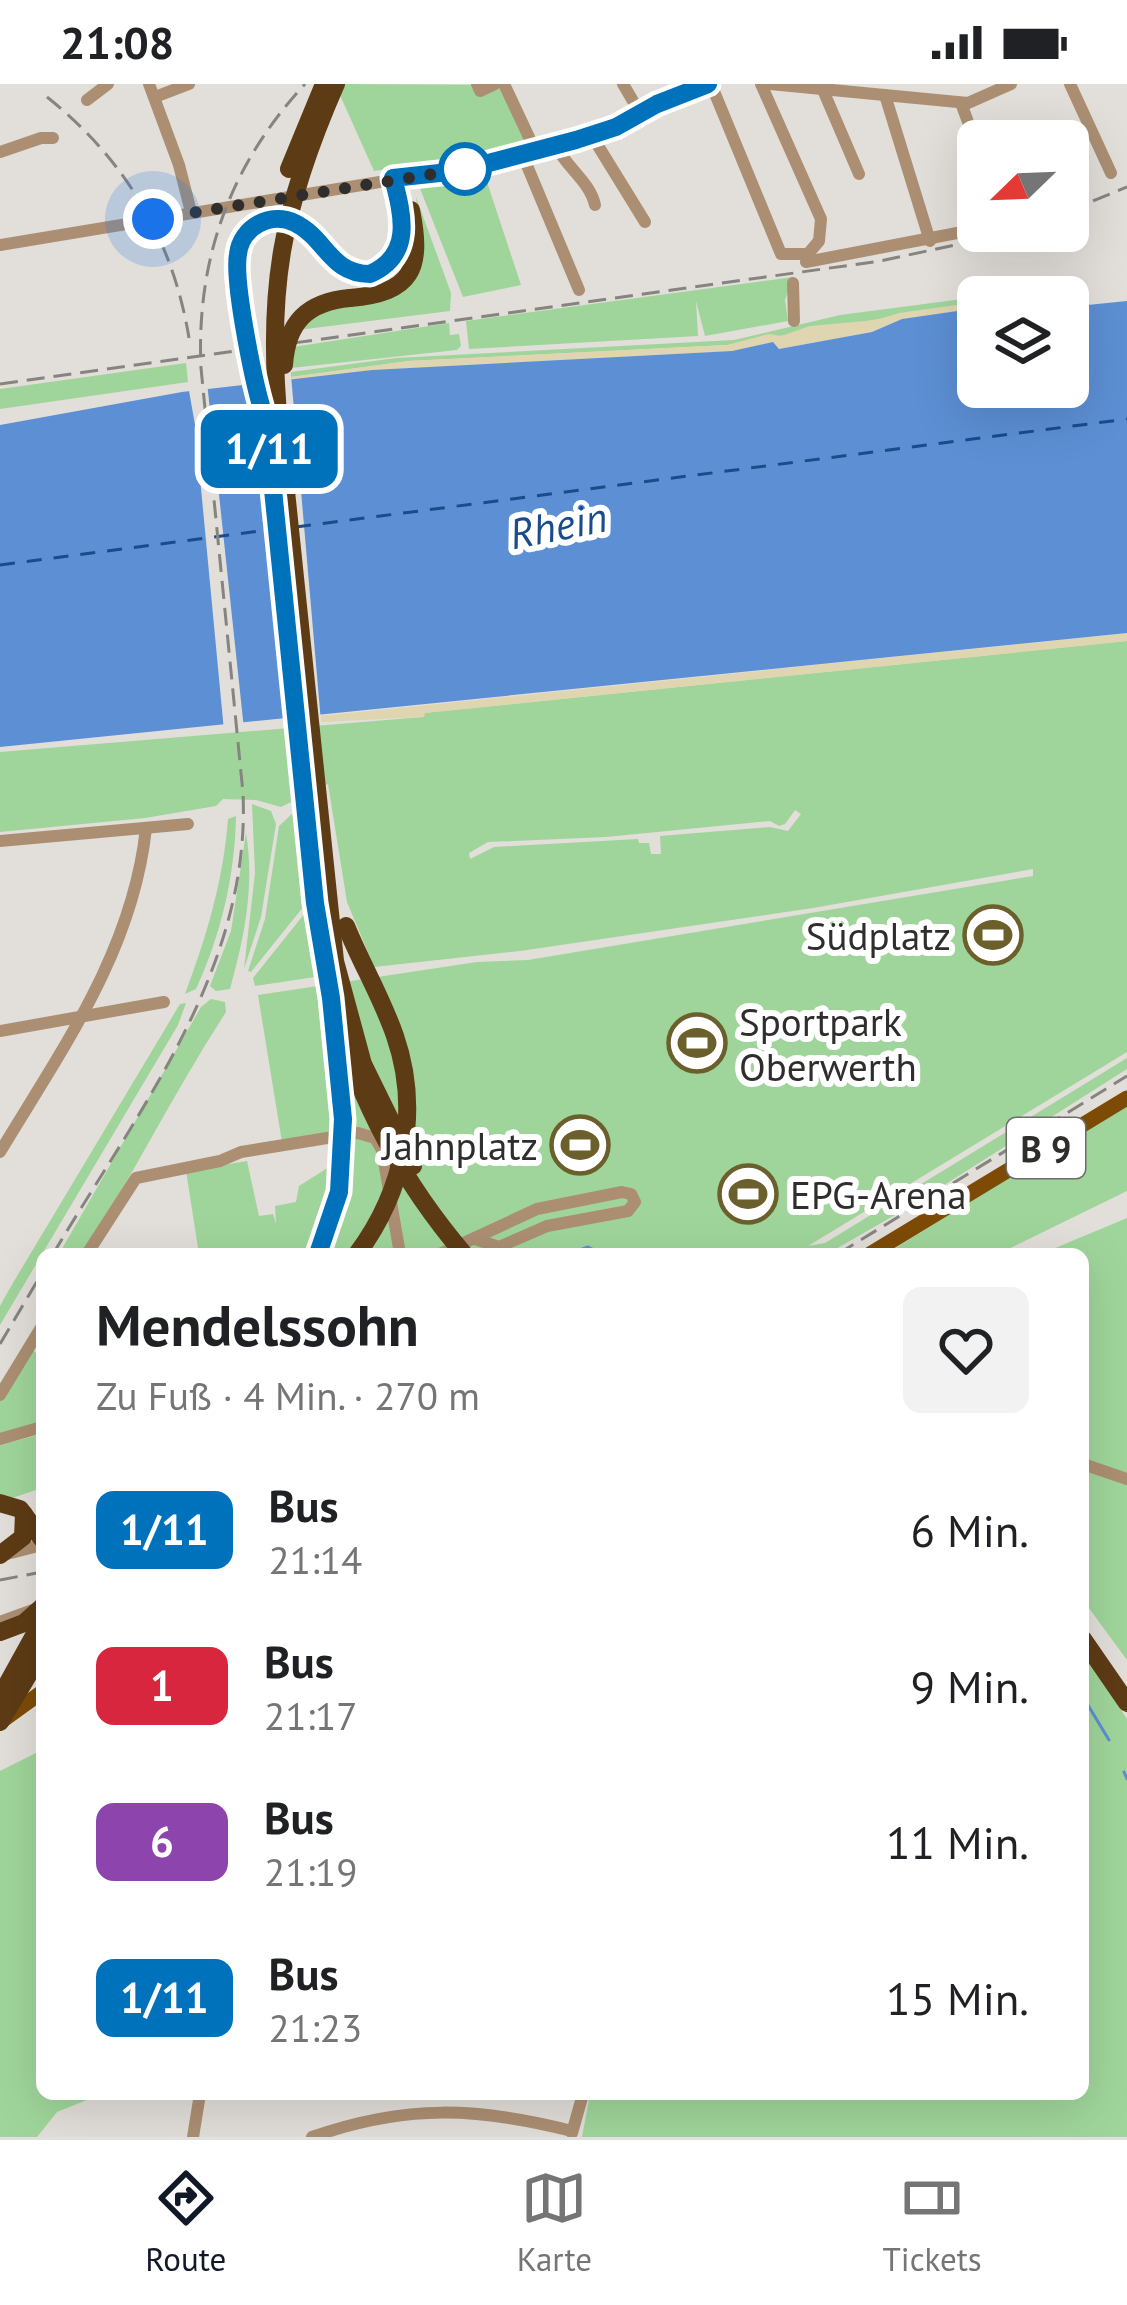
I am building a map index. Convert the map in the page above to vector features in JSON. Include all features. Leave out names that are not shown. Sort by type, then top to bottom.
[{"type":"highway","points":[[324,84],[290,169],[267,258],[262,328],[331,938],[358,1051],[402,1147],[464,1248]]},
{"type":"highway","points":[[320,1248],[335,1207],[344,1148],[331,998],[315,903],[273,422],[273,326],[282,235],[302,164],[336,84]]},
{"type":"highway","points":[[273,422],[257,393],[237,258],[242,240],[254,226],[271,220],[297,224],[339,266],[370,274],[398,254],[402,236],[398,177]]},
{"type":"highway","points":[[273,422],[285,353],[302,314],[320,303],[386,293],[411,271],[416,238],[398,177]]},
{"type":"highway","points":[[312,761],[341,912],[394,1033],[405,1079],[407,1126],[399,1170],[377,1224],[361,1248]]},
{"type":"highway","points":[[331,998],[352,1065],[384,1138],[426,1207],[463,1248]]},
{"type":"highway","points":[[0,1503],[16,1506],[36,1538],[0,1555]]},
{"type":"highway","points":[[0,1632],[24,1623],[36,1612]]},
{"type":"highway","points":[[1089,1630],[1127,1684]]},
{"type":"highway","points":[[1089,1649],[1127,1703]]},
{"type":"highway","points":[[0,1697],[35,1651]]},
{"type":"highway","points":[[0,1722],[35,1651]]},
{"type":"main road","name":"B 9","points":[[880,1248],[1127,1098]]},
{"type":"main road","points":[[0,1722],[36,1698]]},
{"type":"street","points":[[87,100],[108,84]]},
{"type":"street","points":[[188,84],[152,91],[191,212]]},
{"type":"street","points":[[477,84],[480,91],[495,84]]},
{"type":"street","points":[[504,84],[579,290]]},
{"type":"street","points":[[623,84],[640,113]]},
{"type":"street","points":[[0,245],[398,177],[452,172],[592,136],[710,84],[781,254],[800,259],[957,234]]},
{"type":"street","points":[[761,84],[820,219],[817,246],[800,259]]},
{"type":"street","points":[[770,84],[885,94],[902,90],[962,103],[1011,84]]},
{"type":"street","points":[[1070,84],[1111,172]]},
{"type":"street","points":[[824,90],[859,174]]},
{"type":"street","points":[[885,94],[930,241]]},
{"type":"street","points":[[962,103],[968,120]]},
{"type":"street","points":[[592,136],[646,222]]},
{"type":"street","points":[[0,152],[53,138]]},
{"type":"street","points":[[556,146],[569,170],[591,191],[596,205]]},
{"type":"street","points":[[793,283],[794,321]]},
{"type":"street","points":[[0,841],[188,824]]},
{"type":"street","points":[[1,1150],[82,1018],[125,927],[146,828]]},
{"type":"street","points":[[0,1031],[164,1002]]},
{"type":"street","points":[[91,1248],[136,1178],[220,1161],[241,1152],[365,1134],[378,1141],[382,1150],[399,1248]]},
{"type":"street","points":[[469,1248],[541,1208],[626,1192],[635,1202],[625,1213],[547,1226],[504,1246],[478,1248]]},
{"type":"street","points":[[0,1395],[36,1337]]},
{"type":"street","points":[[0,1439],[36,1429]]},
{"type":"street","points":[[1089,1466],[1127,1479]]},
{"type":"street","points":[[0,1622],[36,1609]]},
{"type":"street","points":[[193,2137],[199,2100]]},
{"type":"street","points":[[312,2137],[394,2114],[454,2110],[510,2116],[572,2134],[581,2100]]},
{"type":"green space","points":[[344,84],[500,85],[531,148],[374,171],[339,93]]},
{"type":"green space","points":[[484,173],[521,285],[463,297],[419,186],[464,183]]},
{"type":"green space","points":[[416,197],[451,293],[450,311],[298,330],[317,311],[375,301],[422,244]]},
{"type":"green space","points":[[793,277],[785,300],[788,321],[705,336],[696,301],[698,336],[469,349],[466,321]]},
{"type":"green space","points":[[957,300],[957,306],[727,345],[409,361],[291,377],[291,372],[396,358],[734,340],[840,315]]},
{"type":"green space","points":[[449,323],[450,335],[459,334],[457,350],[291,368],[293,347]]},
{"type":"green space","points":[[186,363],[188,382],[0,409],[0,389]]},
{"type":"green space","points":[[1127,641],[1127,1052],[808,1246],[825,1243],[1127,1058],[1127,1069],[837,1248],[198,1248],[186,1171],[247,1161],[259,1216],[273,1214],[276,1224],[275,1206],[296,1202],[299,1186],[337,1162],[338,1132],[282,1142],[258,995],[477,962],[528,960],[1033,876],[1033,869],[813,908],[374,967],[347,902],[328,784],[281,807],[223,799],[216,806],[145,818],[0,832],[0,752],[423,717],[424,713]],"holes":[[[795,810],[801,814],[788,831],[770,827],[660,836],[661,854],[651,854],[649,843],[638,839],[494,847],[470,859],[469,853],[488,842],[606,837],[770,821],[779,826]]]},
{"type":"green space","points":[[252,804],[271,811],[276,824],[261,917],[244,969],[255,873]]},
{"type":"green space","points":[[294,812],[304,906],[251,972],[265,919],[279,826]]},
{"type":"green space","points":[[236,816],[233,860],[219,926],[196,989],[185,994],[213,908],[228,819]]},
{"type":"green space","points":[[246,833],[249,892],[244,932],[230,989],[216,991],[210,986],[231,931]]},
{"type":"green space","points":[[305,913],[315,977],[255,986],[253,978]]},
{"type":"green space","points":[[211,999],[225,1002],[226,1012],[88,1248],[62,1248],[201,1007]]},
{"type":"green space","points":[[186,1003],[178,1025],[46,1248],[36,1248],[36,1264],[0,1325],[0,1306],[10,1288],[180,1004]]},
{"type":"green space","points":[[1127,1103],[1127,1191],[1010,1248],[896,1248]]},
{"type":"green space","points":[[1127,1218],[1127,1660],[1089,1608],[1089,1248],[1055,1248]]},
{"type":"green space","points":[[31,1350],[36,1352],[36,1425],[0,1434],[0,1401]]},
{"type":"green space","points":[[36,1436],[36,1490],[0,1502],[0,1445]]},
{"type":"green space","points":[[1089,1661],[1127,1719],[1127,2137],[582,2137],[589,2100],[1089,2100]]},
{"type":"green space","points":[[36,1753],[36,2100],[87,2100],[57,2112],[37,2137],[0,2137],[0,1771]]},
{"type":"sand","points":[[957,305],[957,311],[902,319],[872,332],[779,349],[773,343],[732,351],[372,370],[291,381],[291,377],[408,361],[727,345]]},
{"type":"sand","points":[[1127,633],[1127,641],[425,713],[424,717],[321,722],[321,716]]},
{"type":"water","name":"Rhein","points":[[1127,301],[1127,633],[0,747],[0,425],[182,392],[372,370],[732,351],[773,342],[779,349],[872,332],[902,319],[957,311],[957,408],[1089,408],[1089,305]]},
{"type":"pier","points":[[291,375],[321,722],[286,725],[250,381]]},
{"type":"pier","points":[[207,382],[244,729],[224,731],[188,385]]},
{"type":"waterway","points":[[585,1248],[590,1248]]},
{"type":"waterway","points":[[1089,1707],[1109,1740]]},
{"type":"waterway","points":[[1124,1772],[1127,1779]]},
{"type":"ferry route","points":[[296,527],[1127,419]]},
{"type":"ferry route","points":[[0,565],[268,530]]},
{"type":"railway","points":[[57,1248],[183,1036],[229,919],[241,857],[243,793],[201,368],[201,327],[212,251],[223,215],[257,147],[305,84]]},
{"type":"railway","points":[[47,97],[100,147],[141,204],[171,268],[189,338]]},
{"type":"railway","points":[[1089,202],[1127,187]]},
{"type":"railway","points":[[0,384],[880,261],[957,245]]},
{"type":"railway","points":[[848,1248],[1127,1076]]},
{"type":"railway","points":[[0,1344],[36,1283]]},
{"type":"railway","points":[[0,1580],[36,1573]]},
{"type":"bus line","name":"1/11","points":[[321,1248],[341,1179],[342,1102],[315,903],[266,421],[255,383],[238,249],[254,226],[289,220],[339,266],[370,274],[392,261],[401,245],[403,225],[393,178],[458,171],[523,156],[616,127],[708,84]]},
{"type":"place","name":"Südplatz","points":[[993,935]]},
{"type":"place","name":"Sportpark Oberwerth","points":[[697,1043]]},
{"type":"place","name":"Jahnplatz","points":[[580,1145]]},
{"type":"place","name":"EPG-Arena","points":[[748,1194]]},
{"type":"route","points":[[153,219],[465,169]]}]
